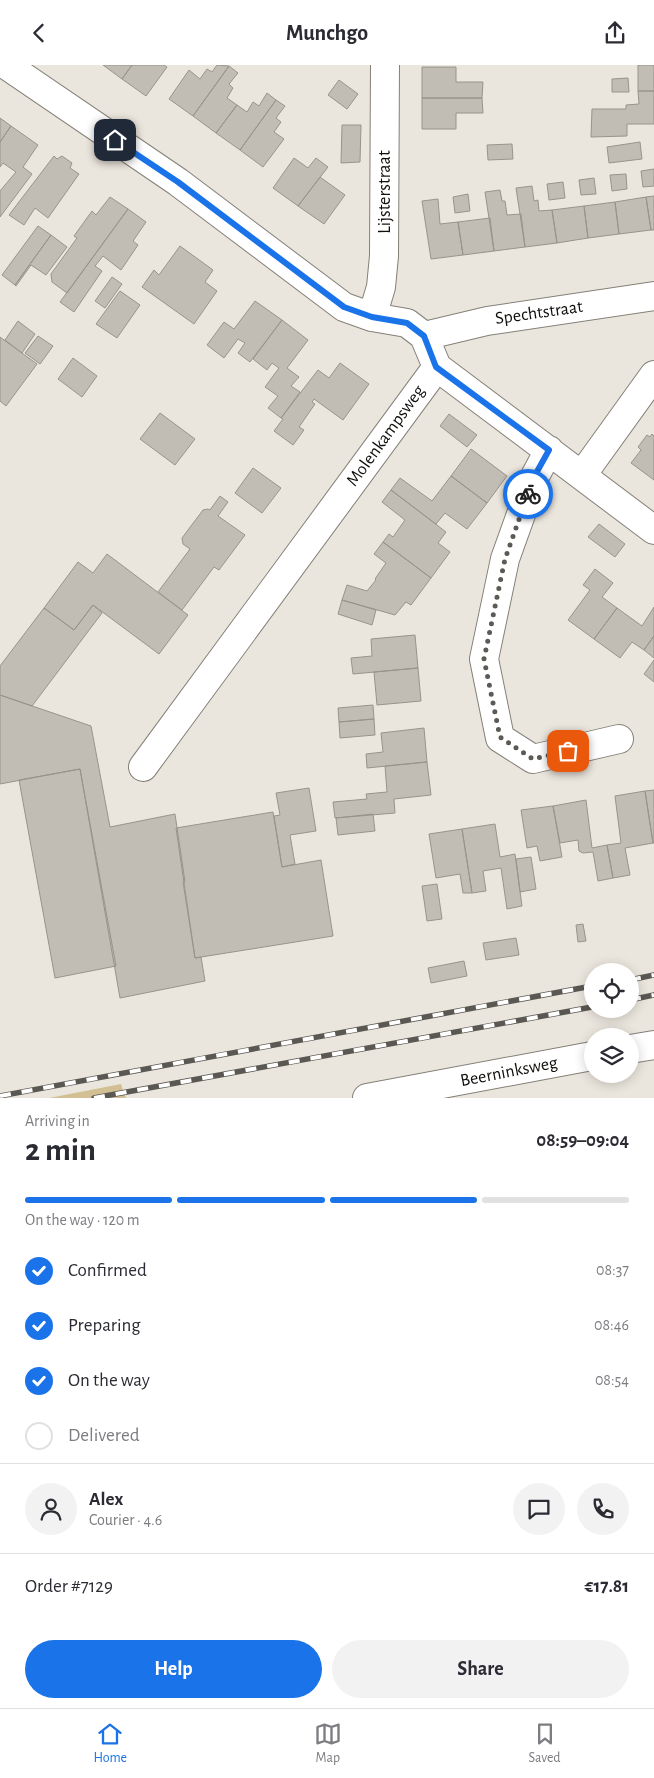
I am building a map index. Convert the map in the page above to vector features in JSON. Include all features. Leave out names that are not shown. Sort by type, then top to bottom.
[{"type":"street","points":[[6,65],[178,182],[344,307],[372,317],[407,323],[424,336]]},
{"type":"street","name":"Lijsterstraat","points":[[372,317],[381,287],[384,257],[386,65]]},
{"type":"street","name":"Spechtstraat","points":[[424,336],[487,321],[654,296]]},
{"type":"street","name":"Molenkampsweg","points":[[143,767],[436,367],[424,336]]},
{"type":"street","points":[[436,367],[654,530]]},
{"type":"street","points":[[582,475],[654,375]]},
{"type":"street","points":[[549,450],[534,477],[505,559],[484,659],[500,737],[533,759],[619,739]]},
{"type":"street","points":[[639,1048],[654,1045]]},
{"type":"street","name":"Beerninksweg","points":[[367,1098],[584,1057]]},
{"type":"shaded area","points":[[121,1084],[126,1098],[49,1098]]},
{"type":"building","points":[[103,65],[132,65],[122,79]]},
{"type":"building","points":[[132,65],[164,65],[167,67],[146,96],[122,79]]},
{"type":"building","points":[[217,65],[229,66],[193,116],[169,99],[189,70],[200,79],[207,69],[212,72]]},
{"type":"building","points":[[638,65],[654,65],[654,91],[638,91]]},
{"type":"building","points":[[229,66],[238,73],[229,84],[233,88],[227,98],[237,105],[216,133],[193,116]]},
{"type":"building","points":[[422,67],[456,67],[456,82],[483,82],[482,98],[422,98]]},
{"type":"building","points":[[628,78],[629,92],[612,92],[612,79]]},
{"type":"building","points":[[339,80],[358,94],[347,109],[328,95]]},
{"type":"building","points":[[638,91],[654,91],[654,124],[627,124],[627,136],[591,137],[592,109],[626,109],[626,105],[639,104]]},
{"type":"building","points":[[267,93],[276,100],[240,150],[216,133],[237,105],[247,112],[253,102],[259,106]]},
{"type":"building","points":[[422,98],[482,98],[483,113],[456,113],[456,129],[422,129]]},
{"type":"building","points":[[276,100],[285,106],[276,118],[281,122],[274,132],[284,139],[263,167],[240,150]]},
{"type":"building","points":[[0,118],[11,126],[0,142]]},
{"type":"building","points":[[342,125],[361,125],[360,162],[341,163]]},
{"type":"building","points":[[11,126],[38,145],[23,167],[32,174],[0,217],[0,191],[16,172],[3,163],[0,167],[0,142]]},
{"type":"building","points":[[640,142],[642,159],[609,163],[607,147]]},
{"type":"building","points":[[512,144],[513,159],[488,160],[487,145]]},
{"type":"building","points":[[54,156],[57,159],[62,156],[72,163],[70,168],[79,174],[48,218],[35,208],[24,225],[9,215]]},
{"type":"building","points":[[294,158],[308,168],[316,158],[328,167],[298,206],[273,188]]},
{"type":"building","points":[[654,169],[654,186],[643,187],[641,171]]},
{"type":"building","points":[[626,174],[627,189],[612,191],[610,175]]},
{"type":"building","points":[[320,177],[345,195],[324,224],[298,206]]},
{"type":"building","points":[[594,178],[596,194],[581,195],[579,180]]},
{"type":"building","points":[[563,182],[565,198],[549,200],[547,184]]},
{"type":"building","points":[[532,186],[534,201],[538,200],[539,211],[552,210],[557,243],[525,247],[516,188]]},
{"type":"building","points":[[500,190],[502,201],[505,201],[507,215],[521,214],[525,247],[494,251],[485,192]]},
{"type":"building","points":[[468,194],[470,211],[455,213],[453,197]]},
{"type":"building","points":[[654,196],[654,230],[651,230],[646,197]]},
{"type":"building","points":[[110,197],[128,209],[67,293],[52,282],[51,274],[77,238],[74,236],[92,211],[96,215]]},
{"type":"building","points":[[646,197],[651,230],[619,234],[615,202]]},
{"type":"building","points":[[438,199],[440,224],[458,222],[463,255],[431,259],[422,201]]},
{"type":"building","points":[[615,202],[619,234],[588,238],[584,206]]},
{"type":"building","points":[[584,206],[588,238],[557,243],[552,210]]},
{"type":"building","points":[[128,209],[146,222],[133,241],[138,245],[121,270],[103,256],[95,266],[102,271],[74,312],[60,302]]},
{"type":"building","points":[[490,218],[494,251],[463,255],[458,222]]},
{"type":"building","points":[[38,226],[51,235],[15,285],[2,275]]},
{"type":"building","points":[[51,235],[67,247],[46,275],[31,265],[16,286],[15,285]]},
{"type":"building","points":[[180,246],[213,270],[205,282],[217,291],[194,324],[142,287],[154,270],[159,275]]},
{"type":"building","points":[[112,277],[122,284],[105,308],[95,301]]},
{"type":"building","points":[[120,291],[140,305],[117,338],[96,324]]},
{"type":"building","points":[[255,301],[282,320],[250,362],[238,353],[245,343],[238,339],[224,358],[207,345],[224,322],[234,329]]},
{"type":"building","points":[[282,320],[308,340],[287,368],[299,377],[291,386],[300,392],[281,418],[268,408],[278,396],[265,387],[279,368],[272,363],[267,370],[253,359]]},
{"type":"building","points":[[18,321],[35,334],[22,353],[5,340]]},
{"type":"building","points":[[38,336],[53,346],[40,364],[25,353]]},
{"type":"building","points":[[0,337],[37,364],[6,406],[0,401]]},
{"type":"building","points":[[73,358],[97,376],[82,397],[58,379]]},
{"type":"building","points":[[340,363],[369,384],[343,420],[314,399],[312,402],[315,404],[299,427],[304,430],[293,445],[274,431],[283,419],[281,418],[318,370],[329,378]]},
{"type":"building","points":[[160,413],[195,439],[175,465],[140,439]]},
{"type":"building","points":[[449,414],[477,435],[467,447],[440,426]]},
{"type":"building","points":[[652,434],[654,436],[654,480],[631,463],[641,450],[638,447],[647,435],[650,437]]},
{"type":"building","points":[[471,449],[507,476],[487,503],[451,476]]},
{"type":"building","points":[[253,468],[281,488],[262,513],[235,493]]},
{"type":"building","points":[[451,476],[487,503],[467,529],[445,513],[436,524],[391,490],[400,478],[432,501]]},
{"type":"building","points":[[391,490],[446,532],[438,543],[450,552],[431,578],[383,542],[389,534],[393,537],[405,520],[382,502]]},
{"type":"building","points":[[220,496],[228,502],[218,516],[245,535],[219,570],[214,567],[182,610],[158,592],[190,549],[183,544],[182,538],[203,510],[210,510]]},
{"type":"building","points":[[599,524],[625,544],[615,557],[588,537]]},
{"type":"building","points":[[383,542],[431,578],[411,605],[406,602],[395,615],[342,600],[347,585],[367,591],[376,580],[386,563],[374,554]]},
{"type":"building","points":[[107,554],[188,615],[159,654],[93,605],[74,630],[44,608],[78,562],[93,573]]},
{"type":"building","points":[[595,569],[613,583],[602,597],[617,608],[594,639],[568,620],[590,590],[583,585]]},
{"type":"building","points":[[342,600],[376,610],[372,625],[338,614]]},
{"type":"building","points":[[93,605],[102,613],[32,706],[0,695],[0,666],[44,608],[74,630]]},
{"type":"building","points":[[654,607],[654,636],[644,650],[632,642],[620,658],[594,639],[617,608],[642,626]]},
{"type":"building","points":[[415,635],[418,668],[353,674],[351,658],[372,656],[371,639]]},
{"type":"building","points":[[654,636],[654,658],[644,650]]},
{"type":"building","points":[[654,660],[654,682],[644,674]]},
{"type":"building","points":[[418,668],[421,701],[377,705],[374,672]]},
{"type":"building","points":[[0,695],[91,726],[110,827],[175,814],[195,958],[201,957],[205,981],[120,998],[80,769],[0,784]]},
{"type":"building","points":[[373,705],[374,719],[339,722],[338,708]]},
{"type":"building","points":[[374,719],[375,735],[340,738],[339,722]]},
{"type":"building","points":[[424,728],[427,762],[367,768],[366,754],[383,752],[381,733]]},
{"type":"building","points":[[427,762],[431,795],[394,799],[395,813],[335,818],[333,802],[367,799],[366,794],[387,792],[385,766]]},
{"type":"building","points":[[80,769],[116,966],[55,978],[19,780]]},
{"type":"building","points":[[309,788],[316,831],[290,835],[295,864],[282,867],[274,816],[280,815],[276,793]]},
{"type":"building","points":[[654,790],[654,843],[653,843],[645,791]]},
{"type":"building","points":[[645,791],[653,843],[625,848],[630,875],[613,878],[607,845],[621,843],[615,796]]},
{"type":"building","points":[[586,800],[592,848],[607,845],[613,878],[598,881],[593,852],[583,853],[579,851],[578,840],[560,843],[553,806]]},
{"type":"building","points":[[553,806],[562,857],[540,861],[537,846],[527,848],[521,810]]},
{"type":"building","points":[[273,812],[282,867],[321,860],[333,936],[195,958],[176,828]]},
{"type":"building","points":[[373,814],[375,831],[338,835],[336,818]]},
{"type":"building","points":[[495,824],[500,857],[515,854],[522,906],[507,909],[501,868],[483,871],[486,891],[472,893],[462,829]]},
{"type":"building","points":[[462,829],[472,893],[463,893],[460,874],[436,878],[429,834]]},
{"type":"building","points":[[531,857],[536,889],[520,892],[516,859]]},
{"type":"building","points":[[437,884],[442,919],[427,921],[422,886]]},
{"type":"building","points":[[583,924],[586,941],[578,942],[576,925]]},
{"type":"building","points":[[516,938],[519,955],[486,960],[483,943]]},
{"type":"building","points":[[464,961],[467,976],[431,983],[428,968]]},
{"type":"railway","points":[[639,978],[654,975]]},
{"type":"railway","points":[[0,1096],[584,987]]},
{"type":"railway","points":[[639,998],[654,995]]},
{"type":"railway","points":[[94,1098],[584,1008]]},
{"type":"way so far","points":[[528,494],[505,559],[484,659],[500,737],[533,759],[568,751]]},
{"type":"route","points":[[115,140],[178,182],[344,307],[372,317],[407,323],[424,336],[436,367],[549,450],[534,477],[528,494]]}]
